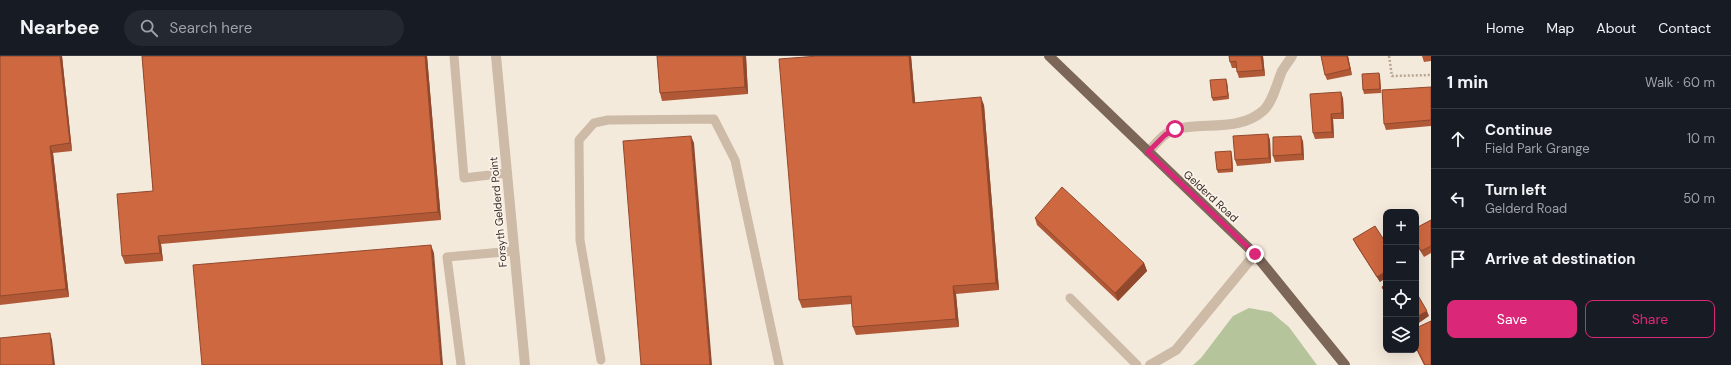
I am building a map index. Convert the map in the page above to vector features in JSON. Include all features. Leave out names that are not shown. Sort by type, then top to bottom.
[{"type":"main road","name":"Gelderd Road","points":[[1049,56],[1255,254],[1345,365]]},
{"type":"street","name":"Forsyth Gelderd Point","points":[[496,56],[525,365]]},
{"type":"street","points":[[1148,152],[1165,135],[1175,129],[1223,125],[1247,120],[1264,110],[1275,90],[1283,70],[1292,56]]},
{"type":"street","points":[[1150,365],[1176,350],[1255,254]]},
{"type":"lane","points":[[454,56],[464,178],[507,173]]},
{"type":"lane","points":[[601,360],[580,240],[579,140],[594,123],[608,120],[714,119],[735,160],[779,365]]},
{"type":"lane","points":[[461,365],[447,257],[514,251]]},
{"type":"lane","points":[[1070,298],[1137,365]]},
{"type":"path","points":[[1389,56],[1392,76],[1431,74]]},
{"type":"green space","points":[[1249,308],[1271,312],[1289,327],[1317,365],[1193,365],[1201,358],[1233,316]]},
{"type":"building","points":[[0,56],[60,56],[70,143],[50,146],[66,289],[0,296]]},
{"type":"building","points":[[142,56],[425,56],[438,212],[158,236],[160,253],[122,256],[117,194],[153,191]]},
{"type":"building","points":[[657,56],[743,56],[745,87],[660,93]]},
{"type":"building","points":[[818,56],[909,56],[913,103],[981,97],[996,283],[953,286],[956,319],[853,327],[851,296],[799,300],[779,59]]},
{"type":"building","points":[[1229,56],[1261,56],[1263,70],[1237,72],[1236,61],[1230,62]]},
{"type":"building","points":[[1321,56],[1347,56],[1350,69],[1325,75]]},
{"type":"building","points":[[1379,73],[1380,89],[1363,90],[1362,74]]},
{"type":"building","points":[[1226,79],[1228,96],[1212,98],[1210,80]]},
{"type":"building","points":[[1431,87],[1431,120],[1384,124],[1382,90]]},
{"type":"building","points":[[1341,92],[1342,113],[1331,114],[1332,132],[1313,133],[1310,94]]},
{"type":"building","points":[[1268,134],[1269,158],[1235,160],[1233,136]]},
{"type":"building","points":[[691,136],[710,365],[641,365],[623,141]]},
{"type":"building","points":[[1301,136],[1302,154],[1273,156],[1273,137]]},
{"type":"building","points":[[1231,151],[1232,169],[1217,170],[1215,152]]},
{"type":"building","points":[[1062,187],[1144,263],[1115,293],[1035,218]]},
{"type":"building","points":[[1431,220],[1431,246],[1421,251],[1419,247],[1419,226]]},
{"type":"building","points":[[1375,226],[1383,238],[1383,273],[1377,277],[1353,239]]},
{"type":"building","points":[[431,245],[441,365],[202,365],[193,265]]},
{"type":"building","points":[[1419,297],[1427,311],[1419,315]]},
{"type":"building","points":[[1431,321],[1431,365],[1425,365],[1419,353],[1419,327]]},
{"type":"building","points":[[50,333],[53,365],[0,365],[0,338]]},
{"type":"route","points":[[1175,129],[1165,135],[1148,152],[1255,254]]}]
